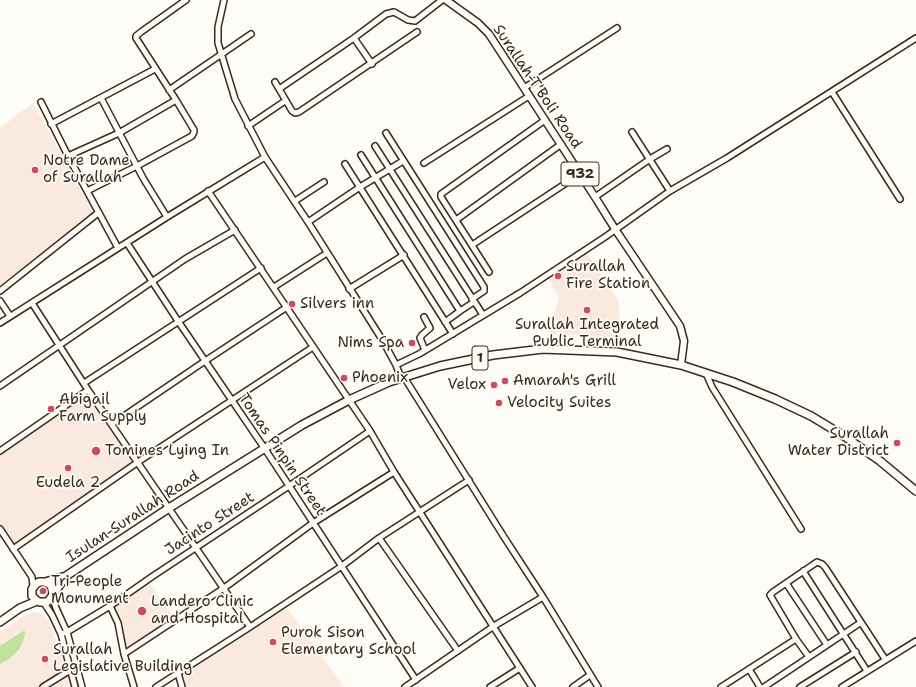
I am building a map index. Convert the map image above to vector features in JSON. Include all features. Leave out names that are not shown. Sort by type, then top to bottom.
[{"type":"highway","name":"Isulan-Surallah Road","points":[[43,581],[66,576],[169,508],[302,425],[349,400],[402,377],[440,366],[493,355],[542,350],[617,352],[681,365],[706,372],[775,399],[811,416],[844,436],[880,461],[916,491]]},
{"type":"highway","name":"Isulan-Surallah Road","points":[[53,595],[66,576]]},
{"type":"highway","name":"1","points":[[20,608],[38,582],[43,581]]},
{"type":"highway","points":[[43,581],[51,585],[53,595]]},
{"type":"highway","points":[[33,589],[32,596],[40,602]]},
{"type":"highway","name":"1","points":[[0,622],[20,608],[50,599],[53,595]]},
{"type":"main road","name":"Surallah-T'Boli Road","points":[[447,0],[478,23],[489,34],[560,145],[680,326],[684,341],[681,365]]},
{"type":"street","points":[[87,191],[192,136],[194,130],[176,100],[138,44],[136,36],[186,0]]},
{"type":"street","points":[[224,0],[218,27],[218,43],[235,99],[248,126],[265,157],[295,201],[383,341],[402,377],[543,597],[598,687]]},
{"type":"street","points":[[279,89],[389,13],[394,12],[411,21],[447,0]]},
{"type":"street","points":[[524,88],[617,28]]},
{"type":"street","points":[[275,82],[292,111],[295,113],[299,112],[372,64],[417,32]]},
{"type":"street","points":[[169,90],[251,34]]},
{"type":"street","points":[[354,38],[372,64]]},
{"type":"street","points":[[396,365],[453,334],[526,288],[670,191],[727,158],[916,38]]},
{"type":"street","points":[[51,124],[155,69]]},
{"type":"street","points":[[832,92],[900,199]]},
{"type":"street","points":[[424,163],[529,96]]},
{"type":"street","points":[[101,98],[137,166],[167,217]]},
{"type":"street","points":[[68,156],[119,133],[176,100]]},
{"type":"street","points":[[248,126],[285,101]]},
{"type":"street","points":[[41,102],[51,124],[118,248]]},
{"type":"street","points":[[489,272],[441,197],[441,193],[545,120]]},
{"type":"street","points":[[632,132],[670,191]]},
{"type":"street","points":[[386,133],[403,162],[484,287],[484,291],[445,322]]},
{"type":"street","points":[[456,220],[560,145]]},
{"type":"street","points":[[375,146],[483,315]]},
{"type":"street","points":[[595,197],[667,149]]},
{"type":"street","points":[[361,155],[460,311]]},
{"type":"street","points":[[0,323],[208,191],[265,157]]},
{"type":"street","points":[[308,222],[375,178],[403,162]]},
{"type":"street","points":[[345,164],[453,334]]},
{"type":"street","points":[[472,245],[580,174]]},
{"type":"street","points":[[295,201],[324,182]]},
{"type":"street","points":[[208,191],[370,431],[394,472],[532,687]]},
{"type":"street","points":[[0,291],[98,213]]},
{"type":"street","points":[[0,386],[185,260],[235,230]]},
{"type":"street","name":"Tomas Pinpin Street","points":[[127,243],[231,401],[265,449],[416,680]]},
{"type":"street","points":[[274,287],[327,253]]},
{"type":"street","points":[[349,289],[404,255]]},
{"type":"street","points":[[84,383],[261,268]]},
{"type":"street","points":[[0,301],[10,316]]},
{"type":"street","points":[[32,303],[88,390],[250,627]]},
{"type":"street","points":[[112,424],[287,307]]},
{"type":"street","points":[[424,317],[430,328],[420,338],[425,350]]},
{"type":"street","points":[[13,549],[138,462],[313,347]]},
{"type":"street","points":[[706,372],[712,387],[801,529]]},
{"type":"street","points":[[0,451],[88,390]]},
{"type":"street","name":"Jacinto Street","points":[[61,634],[67,632],[110,606],[370,431]]},
{"type":"street","points":[[124,654],[224,588],[313,523],[394,472]]},
{"type":"street","points":[[156,687],[250,627],[342,566],[379,538],[469,480]]},
{"type":"street","points":[[0,529],[32,577],[33,589]]},
{"type":"street","points":[[379,538],[458,651]]},
{"type":"street","points":[[0,543],[6,539]]},
{"type":"street","points":[[809,657],[796,639],[770,596],[771,592],[817,562],[822,564],[885,659]]},
{"type":"street","points":[[803,571],[867,671]]},
{"type":"street","points":[[32,577],[43,581]]},
{"type":"street","points":[[786,583],[827,645]]},
{"type":"street","points":[[53,595],[56,608],[67,632],[82,687]]},
{"type":"street","points":[[405,687],[494,626],[543,597]]},
{"type":"street","points":[[40,602],[52,615],[61,634],[75,687]]},
{"type":"street","points":[[110,606],[118,623],[124,654],[134,687]]},
{"type":"street","points":[[764,687],[860,622]]},
{"type":"street","points":[[721,687],[796,639]]},
{"type":"street","points":[[842,687],[916,641]]},
{"type":"street","points":[[800,687],[856,652]]},
{"type":"street","points":[[43,687],[70,669],[77,667]]},
{"type":"street","points":[[490,687],[520,668]]},
{"type":"street","points":[[749,669],[760,687]]},
{"type":"street","points":[[178,673],[182,687]]},
{"type":"street","points":[[574,687],[590,675]]},
{"type":"shaded area","name":"Notre Dame of Surallah","points":[[33,103],[94,213],[0,289],[0,128]]},
{"type":"shaded area","points":[[587,253],[618,300],[621,338],[549,333],[559,297],[548,278]]},
{"type":"shaded area","points":[[87,396],[133,462],[13,544],[0,524],[0,454]]},
{"type":"shaded area","name":"Landero Clinic and Hospital","points":[[149,583],[173,617],[132,647],[125,647],[113,606]]},
{"type":"shaded area","name":"Purok Sison Elementary School","points":[[287,608],[344,687],[186,687],[183,675]]},
{"type":"shaded area","points":[[33,612],[40,613],[45,616],[49,622],[65,664],[71,687],[0,687],[0,632]]},
{"type":"green space","points":[[25,630],[24,639],[19,650],[9,659],[0,664],[0,646]]},
{"type":"place","name":"Notre Dame of Surallah","points":[[35,170]]},
{"type":"place","name":"Surallah Fire Station","points":[[558,276]]},
{"type":"place","name":"Silvers inn","points":[[292,304]]},
{"type":"place","name":"Surallah Integrated Public Terminal","points":[[587,310]]},
{"type":"place","name":"Nims Spa","points":[[412,343]]},
{"type":"place","name":"Phoenix","points":[[344,378]]},
{"type":"place","name":"Amarah's Grill","points":[[505,381]]},
{"type":"place","name":"Velox","points":[[494,385]]},
{"type":"place","name":"Velocity Suites","points":[[499,403]]},
{"type":"place","name":"Abigail Farm Supply","points":[[51,409]]},
{"type":"place","name":"Surallah Water District","points":[[897,443]]},
{"type":"place","name":"Tomines Lying In","points":[[96,451]]},
{"type":"place","name":"Eudela 2","points":[[68,468]]},
{"type":"place","name":"Tri-People Monument","points":[[43,591]]},
{"type":"place","name":"Landero Clinic and Hospital","points":[[142,611]]},
{"type":"place","name":"Purok Sison Elementary School","points":[[273,642]]},
{"type":"place","name":"Surallah Legislative Building","points":[[45,659]]}]
